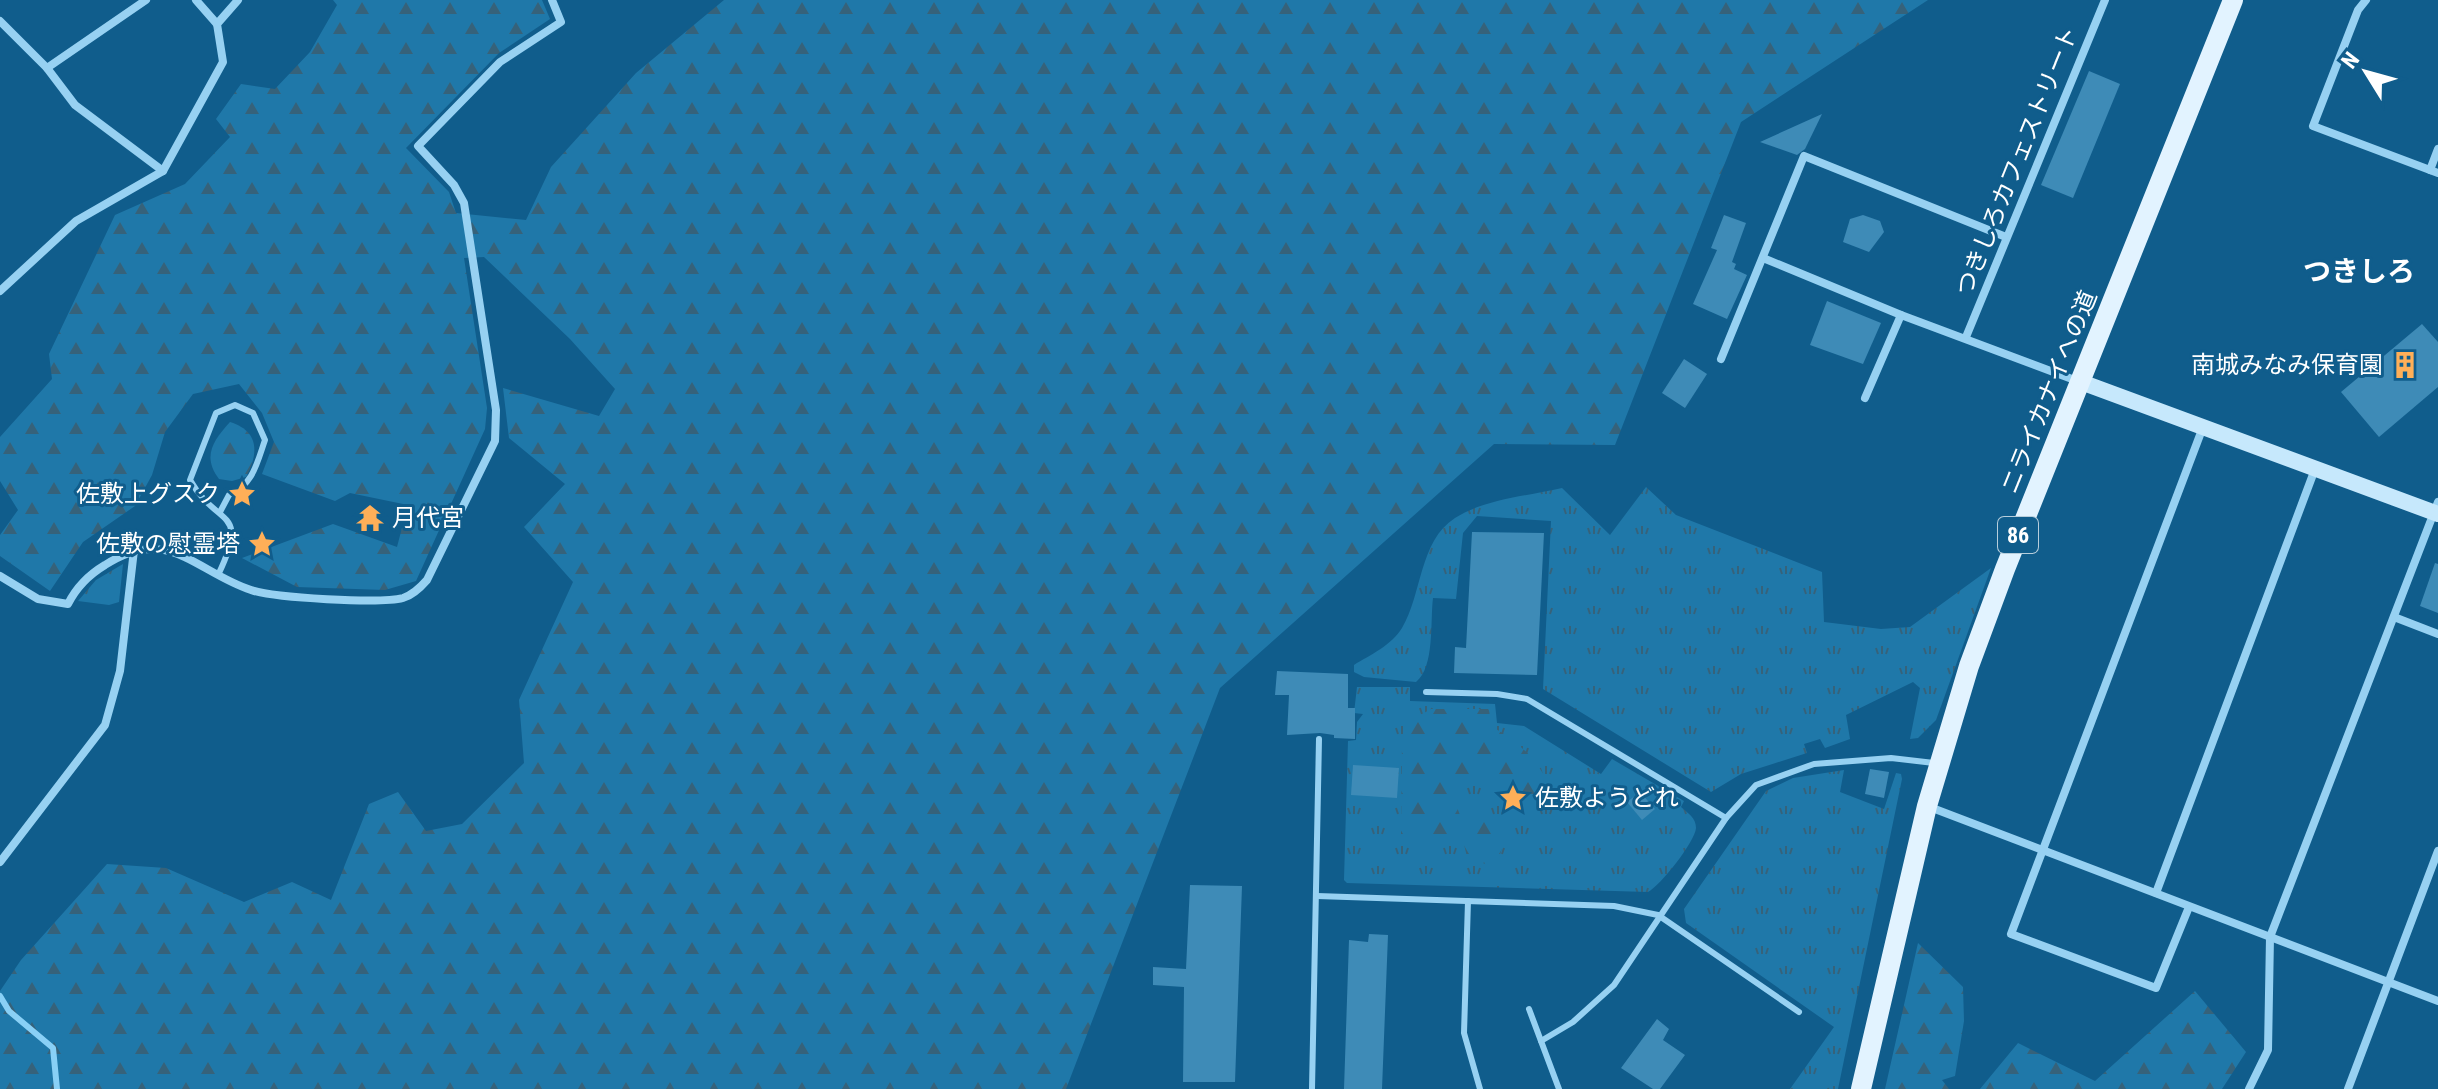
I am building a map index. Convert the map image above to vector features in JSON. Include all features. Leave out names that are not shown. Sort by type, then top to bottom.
[{"type":"main road","name":"ニライカナイへの道","points":[[1861,1089],[1938,763],[2005,569],[2233,0]]},
{"type":"street","points":[[47,68],[146,0]]},
{"type":"street","points":[[2,284],[76,221],[163,171],[223,62],[217,24],[196,0]]},
{"type":"street","points":[[217,24],[238,0]]},
{"type":"street","points":[[0,576],[38,599],[68,604],[74,593],[100,568],[134,550],[176,552],[252,591],[387,600],[411,595],[427,580],[495,441],[496,410],[464,203],[454,185],[418,146],[500,62],[561,22],[552,0]]},
{"type":"street","name":"つきしろカフェストリート","points":[[1966,337],[2105,0]]},
{"type":"street","points":[[2366,0],[2358,10],[2313,126],[2434,172],[2438,149]]},
{"type":"street","points":[[0,21],[47,68],[75,105],[163,171]]},
{"type":"street","points":[[1721,359],[1804,156],[2006,237]]},
{"type":"street","points":[[1763,258],[1901,315],[2315,469],[2437,510],[2270,937],[2268,1050],[2249,1089]]},
{"type":"street","points":[[1865,398],[1901,315]]},
{"type":"street","points":[[2189,907],[2156,988],[2011,934],[2203,427]]},
{"type":"street","points":[[2156,893],[2315,469]]},
{"type":"street","points":[[0,862],[105,725],[120,671],[134,550]]},
{"type":"street","points":[[2394,617],[2438,634]]},
{"type":"street","points":[[1927,806],[2044,848],[2189,907],[2438,1001]]},
{"type":"street","points":[[2348,1089],[2438,851]]},
{"type":"lane","points":[[219,573],[230,551],[234,528],[228,517],[202,501],[190,480],[216,413],[235,405],[253,413],[265,440],[250,479],[242,489],[229,495],[220,512]]},
{"type":"lane","points":[[1426,692],[1497,694],[1527,699],[1726,818]]},
{"type":"lane","points":[[1312,1089],[1319,739]]},
{"type":"lane","points":[[1541,1041],[1573,1022],[1614,985],[1658,915],[1726,818],[1756,785],[1814,764],[1891,758],[1938,763]]},
{"type":"lane","points":[[1317,896],[1614,906],[1658,915],[1799,1012]]},
{"type":"lane","points":[[1468,901],[1464,1033],[1480,1089]]},
{"type":"lane","points":[[1529,1009],[1559,1089]]},
{"type":"green space","points":[[333,0],[542,0],[550,19],[499,53],[406,148],[449,192],[456,213],[526,220],[551,167],[636,73],[724,0],[1928,0],[1741,122],[1615,445],[1494,444],[1220,688],[1066,1089],[0,1089],[0,991],[21,960],[107,864],[166,868],[244,902],[292,882],[331,900],[369,804],[398,792],[426,831],[462,824],[524,763],[519,700],[573,582],[524,527],[565,484],[509,438],[503,388],[599,416],[615,389],[570,339],[484,257],[464,258],[487,408],[485,429],[416,581],[385,590],[297,587],[242,558],[333,524],[397,547],[408,505],[350,493],[335,501],[262,474],[274,442],[262,413],[239,384],[193,394],[165,432],[152,475],[135,506],[83,542],[50,591],[0,556],[0,535],[18,510],[0,481],[0,437],[52,379],[49,354],[115,215],[185,184],[230,137],[216,119],[241,84],[275,89],[310,52],[337,5]]},
{"type":"green space","points":[[230,422],[247,431],[254,444],[253,460],[246,477],[232,481],[219,479],[211,463],[215,442]]},
{"type":"green space","points":[[1646,487],[1676,515],[1822,572],[1824,622],[1881,629],[1910,627],[1991,568],[1936,720],[1918,738],[1910,739],[1920,688],[1913,682],[1846,715],[1850,739],[1825,748],[1820,739],[1804,744],[1807,753],[1741,774],[1711,792],[1543,689],[1551,521],[1477,516],[1463,533],[1456,599],[1433,598],[1429,655],[1422,675],[1416,682],[1364,677],[1354,672],[1354,665],[1387,645],[1402,628],[1434,540],[1455,518],[1493,502],[1562,488],[1610,535]]},
{"type":"green space","points":[[123,564],[119,602],[109,605],[78,601],[96,580]]},
{"type":"green space","points":[[1357,687],[1410,687],[1410,701],[1495,704],[1497,723],[1524,726],[1601,774],[1612,759],[1684,801],[1681,807],[1695,821],[1694,835],[1676,863],[1648,892],[1347,883],[1344,880],[1348,741],[1356,740],[1357,722],[1363,714],[1354,713]]},
{"type":"green space","points":[[1431,709],[1489,709],[1491,726],[1525,751],[1549,785],[1539,799],[1516,795],[1487,770],[1481,781],[1454,782],[1451,792],[1460,815],[1502,819],[1502,848],[1496,868],[1467,857],[1463,840],[1401,836],[1402,739],[1408,722]]},
{"type":"green space","points":[[1844,770],[1840,792],[1884,809],[1896,773],[1901,774],[1902,779],[1838,1089],[1790,1089],[1834,1027],[1686,923],[1684,909],[1766,791],[1793,778]]},
{"type":"green space","points":[[1918,943],[1963,987],[1964,1021],[1955,1076],[1942,1080],[1949,1089],[1885,1089]]},
{"type":"green space","points":[[2195,991],[2246,1052],[2222,1089],[1980,1089],[2018,1043],[2095,1081]]},
{"type":"building","points":[[2089,71],[2120,84],[2073,198],[2041,185]]},
{"type":"building","points":[[1822,114],[1805,149],[1797,155],[1760,142]]},
{"type":"building","points":[[1724,215],[1746,223],[1732,262],[1736,264],[1734,269],[1747,275],[1727,319],[1693,304],[1717,250],[1711,248]]},
{"type":"building","points":[[1863,215],[1880,221],[1884,232],[1869,252],[1843,242],[1850,219]]},
{"type":"building","points":[[1827,301],[1881,323],[1863,364],[1810,345]]},
{"type":"building","name":"南城みなみ保育園","points":[[2422,324],[2438,342],[2438,387],[2379,437],[2341,392]]},
{"type":"building","points":[[1684,359],[1707,374],[1685,408],[1662,393]]},
{"type":"building","points":[[1472,532],[1544,533],[1537,675],[1454,673],[1455,647],[1466,648]]},
{"type":"building","points":[[2435,563],[2438,564],[2438,613],[2420,606]]},
{"type":"building","points":[[1277,671],[1348,674],[1348,708],[1355,708],[1355,739],[1334,738],[1334,735],[1320,733],[1287,735],[1289,695],[1275,695]]},
{"type":"building","points":[[1353,765],[1399,768],[1397,798],[1351,795]]},
{"type":"building","points":[[1870,769],[1889,772],[1884,798],[1865,794]]},
{"type":"building","points":[[1640,792],[1655,809],[1642,820],[1627,802]]},
{"type":"building","points":[[1190,885],[1242,886],[1235,1082],[1183,1082],[1184,987],[1153,985],[1153,967],[1186,969]]},
{"type":"building","points":[[1369,934],[1388,935],[1382,1089],[1344,1089],[1349,940],[1368,942]]},
{"type":"building","points":[[1657,1019],[1669,1029],[1663,1040],[1685,1055],[1660,1089],[1653,1089],[1621,1068]]},
{"type":"waterway","points":[[0,996],[9,1011],[53,1048],[57,1089]]},
{"type":"place","name":"南城みなみ保育園","points":[[2405,365]]},
{"type":"place","name":"佐敷上グスク","points":[[242,494]]},
{"type":"place","name":"月代宮","points":[[370,518]]},
{"type":"place","name":"佐敷の慰霊塔","points":[[262,544]]},
{"type":"place","name":"佐敷ようどれ","points":[[1513,798]]},
{"type":"district","name":"つきしろ","points":[[2359,271]]}]
